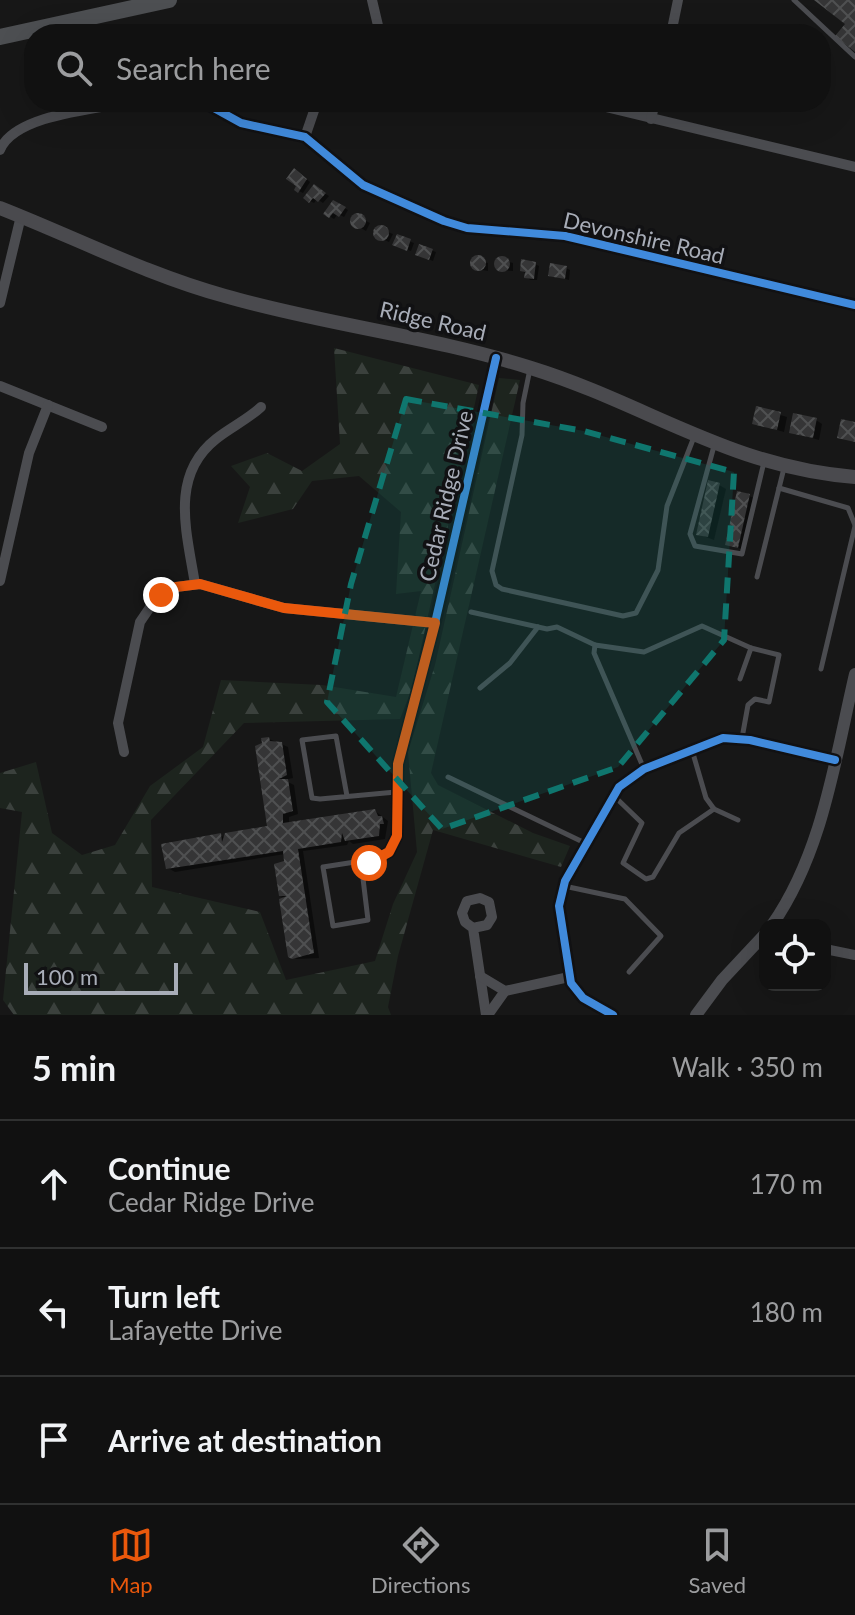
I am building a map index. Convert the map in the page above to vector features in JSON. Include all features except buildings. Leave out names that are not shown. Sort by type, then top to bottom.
[{"type":"main road","points":[[59,24],[169,0]]},
{"type":"main road","points":[[0,37],[24,32]]},
{"type":"main road","name":"Ridge Road","points":[[0,208],[216,294],[530,367],[600,392],[695,437],[764,462],[855,477]]},
{"type":"street","points":[[372,0],[378,24]]},
{"type":"street","points":[[673,24],[678,0]]},
{"type":"street","points":[[0,150],[9,135],[26,124],[83,112]]},
{"type":"street","points":[[221,112],[241,123],[305,137],[314,112]]},
{"type":"street","points":[[624,112],[855,167]]},
{"type":"street","points":[[651,119],[653,112]]},
{"type":"street","name":"Devonshire Road","points":[[305,137],[363,185],[444,221],[467,228],[565,236],[855,305]]},
{"type":"street","points":[[0,303],[21,216]]},
{"type":"street","name":"Cedar Ridge Drive","points":[[365,863],[389,852],[397,836],[398,764],[435,623],[496,358]]},
{"type":"street","points":[[0,386],[102,427]]},
{"type":"street","points":[[0,581],[3,556],[29,453],[48,405]]},
{"type":"street","points":[[195,584],[184,514],[191,472],[208,447],[261,407]]},
{"type":"street","points":[[124,752],[118,723],[140,622],[161,595],[195,584],[284,608],[435,623]]},
{"type":"street","points":[[775,919],[809,857],[855,674]]},
{"type":"street","points":[[613,1015],[583,998],[569,977],[559,906],[563,886],[612,795],[644,769],[717,739],[742,738],[835,760]]},
{"type":"street","points":[[473,928],[487,1015]]},
{"type":"street","points":[[696,1015],[722,980],[759,942]]},
{"type":"street","points":[[831,950],[855,955]]},
{"type":"street","points":[[480,976],[505,991]]},
{"type":"street","points":[[487,1015],[505,991],[569,977]]},
{"type":"lane","points":[[794,0],[820,24]]},
{"type":"lane","points":[[831,35],[855,57]]},
{"type":"lane","points":[[530,367],[523,403],[522,435],[492,571],[496,585],[502,589],[623,616],[636,613],[658,570],[667,506],[695,437]]},
{"type":"lane","points":[[714,445],[690,534],[695,546],[742,554],[764,462]]},
{"type":"lane","points":[[757,577],[784,467]]},
{"type":"lane","points":[[779,488],[848,508],[855,526],[821,669]]},
{"type":"lane","points":[[471,612],[538,627],[557,627],[595,645],[644,652],[702,626],[751,648],[779,655],[769,702],[755,699],[748,705],[742,738]]},
{"type":"lane","points":[[480,688],[510,663],[538,627]]},
{"type":"lane","points":[[595,645],[594,653],[644,769]]},
{"type":"lane","points":[[740,679],[751,648]]},
{"type":"lane","points":[[347,796],[336,736],[302,740],[310,796],[320,799],[397,792]]},
{"type":"lane","points":[[692,749],[706,798],[714,809],[738,820]]},
{"type":"lane","points":[[448,777],[585,843]]},
{"type":"lane","points":[[612,795],[642,823],[623,863],[646,879],[653,877],[679,833],[714,809]]},
{"type":"lane","points":[[365,863],[368,920],[333,926],[323,867],[365,863]]},
{"type":"lane","points":[[563,886],[625,899],[661,936],[629,972]]},
{"type":"highlighted area","points":[[406,399],[584,431],[734,472],[724,640],[618,767],[442,829],[327,702],[351,584]]},
{"type":"green space","points":[[334,348],[479,385],[412,688],[400,719],[244,723],[151,820],[152,887],[260,912],[286,980],[375,961],[393,904],[417,852],[408,752],[435,665],[499,378],[520,380],[431,773],[438,785],[533,833],[570,846],[561,867],[433,830],[398,956],[388,1007],[391,1015],[14,1015],[3,1000],[22,812],[0,808],[0,773],[36,762],[52,833],[82,855],[115,845],[150,786],[203,747],[221,680],[322,685],[396,697],[421,591],[396,594],[401,512],[359,476],[312,481],[293,509],[238,523],[250,487],[231,466],[267,453],[302,471],[340,444]]},
{"type":"cycle path","points":[[221,112],[241,123],[305,137],[363,185],[444,221],[467,228],[565,236],[855,305]]},
{"type":"cycle path","points":[[369,863],[389,852],[397,836],[398,764],[435,623],[496,358]]},
{"type":"cycle path","points":[[613,1015],[583,998],[571,983],[559,906],[565,881],[619,787],[644,769],[723,738],[750,740],[835,760]]},
{"type":"route","points":[[161,595],[176,587],[200,584],[284,608],[435,623],[398,764],[397,836],[389,852],[369,863]]}]
